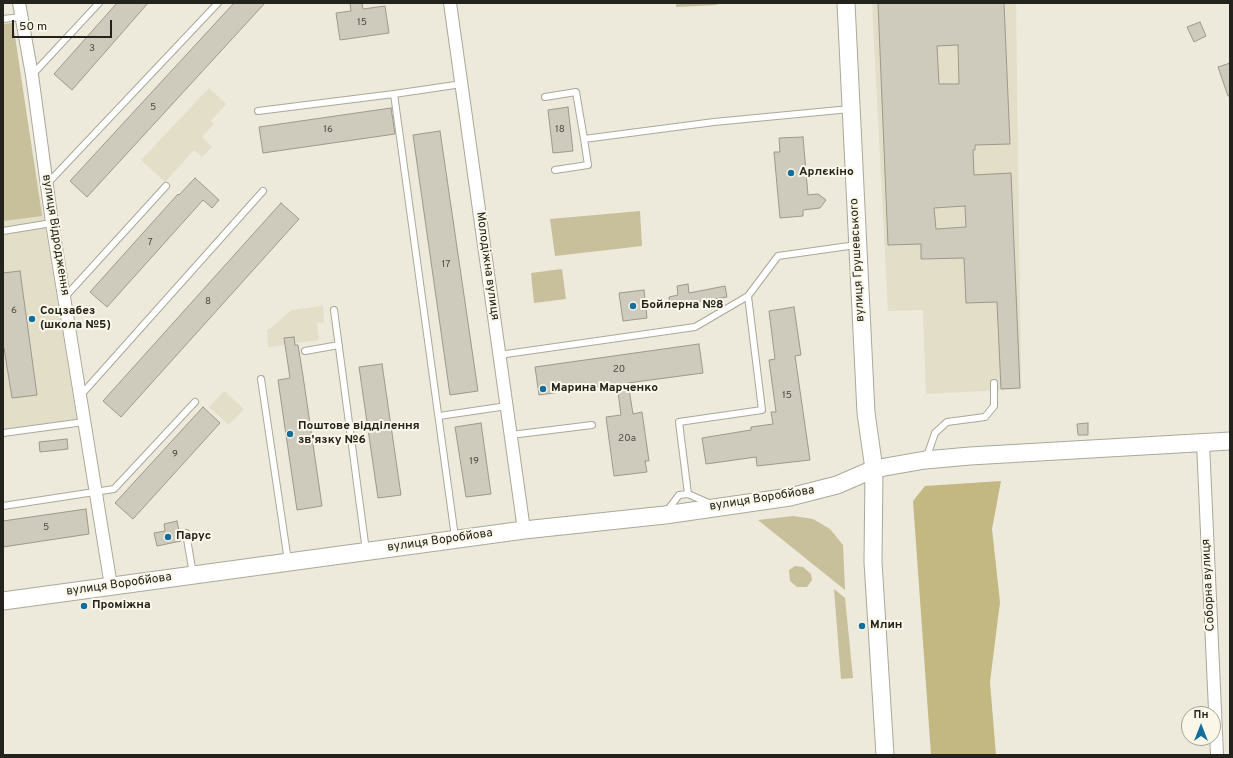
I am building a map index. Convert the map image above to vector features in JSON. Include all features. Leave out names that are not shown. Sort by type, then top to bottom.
[{"type":"main road","name":"вулиця Грушевського","points":[[846,3],[852,109],[856,245],[866,413],[874,469],[873,562],[885,755]]},
{"type":"main road","points":[[1202,443],[1230,441]]},
{"type":"main road","name":"вулиця Воробйова","points":[[3,601],[288,561],[524,530],[665,515],[790,497],[837,485],[874,469],[925,460],[970,456],[1202,443]]},
{"type":"street","name":"вулиця Відродження","points":[[19,3],[32,75],[52,223],[111,586]]},
{"type":"street","name":"Молодіжна вулиця","points":[[450,3],[524,530]]},
{"type":"street","name":"Соборна вулиця","points":[[1202,443],[1218,755]]},
{"type":"lane","points":[[32,75],[98,3]]},
{"type":"lane","points":[[47,184],[218,3]]},
{"type":"lane","points":[[3,19],[21,17]]},
{"type":"lane","points":[[258,111],[462,84]]},
{"type":"lane","points":[[545,97],[576,92],[588,165],[555,170]]},
{"type":"lane","points":[[394,94],[456,539]]},
{"type":"lane","points":[[584,139],[714,122],[852,109]]},
{"type":"lane","points":[[64,298],[166,186]]},
{"type":"lane","points":[[80,396],[263,191]]},
{"type":"lane","points":[[3,231],[52,223]]},
{"type":"lane","points":[[499,355],[695,327],[748,296],[778,256],[856,245]]},
{"type":"lane","points":[[688,494],[679,422],[762,410],[748,296]]},
{"type":"lane","points":[[334,310],[366,551]]},
{"type":"lane","points":[[305,351],[339,345]]},
{"type":"lane","points":[[261,379],[288,561]]},
{"type":"lane","points":[[925,460],[935,433],[947,422],[986,417],[994,406],[994,382]]},
{"type":"lane","points":[[3,506],[114,489],[195,402]]},
{"type":"lane","points":[[439,416],[507,406]]},
{"type":"lane","points":[[3,433],[84,422]]},
{"type":"lane","points":[[511,435],[592,425]]},
{"type":"lane","points":[[665,515],[679,495],[688,494],[716,507]]},
{"type":"lane","points":[[186,533],[193,574]]},
{"type":"shaded area","points":[[676,3],[717,3],[717,5],[676,7]]},
{"type":"shaded area","points":[[872,3],[1016,3],[1021,389],[926,394],[923,310],[888,311]]},
{"type":"shaded area","points":[[13,23],[42,216],[3,221],[3,24]]},
{"type":"shaded area","name":"Соцзабез (школа №5)","points":[[12,27],[77,419],[3,429],[3,28]]},
{"type":"shaded area","points":[[209,88],[226,104],[211,121],[214,124],[202,137],[212,147],[202,157],[194,150],[165,182],[141,160]]},
{"type":"shaded area","points":[[640,211],[642,246],[555,256],[550,219]]},
{"type":"shaded area","points":[[562,269],[566,299],[534,303],[531,273]]},
{"type":"shaded area","points":[[323,306],[324,322],[317,323],[319,340],[268,347],[267,331],[292,310]]},
{"type":"shaded area","points":[[224,391],[244,409],[229,425],[209,407]]},
{"type":"shaded area","points":[[1001,481],[992,529],[1000,602],[990,682],[996,755],[931,755],[913,501],[925,486]]},
{"type":"shaded area","points":[[793,516],[813,519],[830,529],[843,545],[845,590],[758,520]]},
{"type":"shaded area","points":[[795,566],[803,567],[811,574],[812,580],[807,587],[797,587],[790,581],[789,570]]},
{"type":"shaded area","points":[[834,589],[845,598],[853,678],[841,679]]},
{"type":"building","points":[[117,3],[148,3],[72,90],[54,74]]},
{"type":"building","points":[[234,3],[265,3],[87,197],[70,181]]},
{"type":"building","points":[[350,3],[362,3],[363,9],[385,6],[389,33],[340,40],[336,13],[351,11]]},
{"type":"building","points":[[878,3],[1004,3],[1010,144],[975,145],[975,150],[973,150],[974,175],[1011,173],[1020,388],[1001,389],[997,302],[966,303],[964,258],[921,259],[921,244],[888,245]],"holes":[[[958,45],[959,84],[939,84],[937,46]],[[965,206],[966,227],[936,229],[934,208]]]},
{"type":"building","points":[[1200,22],[1206,36],[1194,42],[1187,27]]},
{"type":"building","points":[[1230,63],[1230,96],[1228,96],[1218,67]]},
{"type":"building","points":[[568,107],[573,151],[553,153],[548,110]]},
{"type":"building","points":[[391,108],[395,134],[263,153],[259,127]]},
{"type":"building","points":[[440,131],[478,391],[450,395],[413,135]]},
{"type":"building","name":"Арлєкіно","points":[[803,137],[808,195],[818,194],[826,200],[820,208],[803,210],[803,216],[780,218],[774,152],[780,152],[779,138]]},
{"type":"building","points":[[195,178],[219,200],[212,208],[203,200],[107,307],[90,292],[178,194],[179,195]]},
{"type":"building","points":[[281,203],[299,219],[121,417],[103,401]]},
{"type":"building","points":[[20,271],[37,395],[12,398],[3,348],[3,273]]},
{"type":"building","points":[[688,284],[689,293],[725,286],[727,297],[670,306],[669,297],[678,295],[677,286]]},
{"type":"building","name":"Бойлерна №8","points":[[644,290],[647,318],[623,321],[619,293]]},
{"type":"building","points":[[794,307],[801,355],[795,356],[810,460],[757,466],[756,457],[706,464],[702,438],[751,430],[751,427],[773,424],[771,412],[776,412],[769,360],[775,359],[769,311]]},
{"type":"building","points":[[294,337],[295,345],[298,345],[322,506],[297,510],[278,380],[290,378],[284,338]]},
{"type":"building","points":[[699,344],[703,373],[628,383],[633,414],[642,412],[649,461],[645,461],[647,472],[614,476],[606,417],[621,415],[617,384],[539,395],[535,367]]},
{"type":"building","points":[[382,364],[401,495],[378,498],[359,367]]},
{"type":"building","points":[[203,407],[220,423],[133,519],[115,503]]},
{"type":"building","points":[[481,423],[491,494],[466,497],[455,427]]},
{"type":"building","points":[[1088,423],[1088,435],[1078,435],[1077,424]]},
{"type":"building","points":[[67,439],[68,449],[40,452],[39,442]]},
{"type":"building","points":[[86,509],[89,534],[3,547],[3,521]]},
{"type":"building","name":"Парус","points":[[177,521],[181,541],[157,546],[154,533],[165,531],[164,524]]},
{"type":"place","name":"Арлєкіно","points":[[791,173]]},
{"type":"place","name":"Бойлерна №8","points":[[633,306]]},
{"type":"place","name":"Соцзабез (школа №5)","points":[[32,319]]},
{"type":"place","name":"Марина Марченко","points":[[543,389]]},
{"type":"place","name":"Поштове відділення зв'язку №6","points":[[290,434]]},
{"type":"place","name":"Парус","points":[[168,537]]},
{"type":"place","name":"Проміжна","points":[[84,606]]},
{"type":"place","name":"Млин","points":[[862,626]]}]
